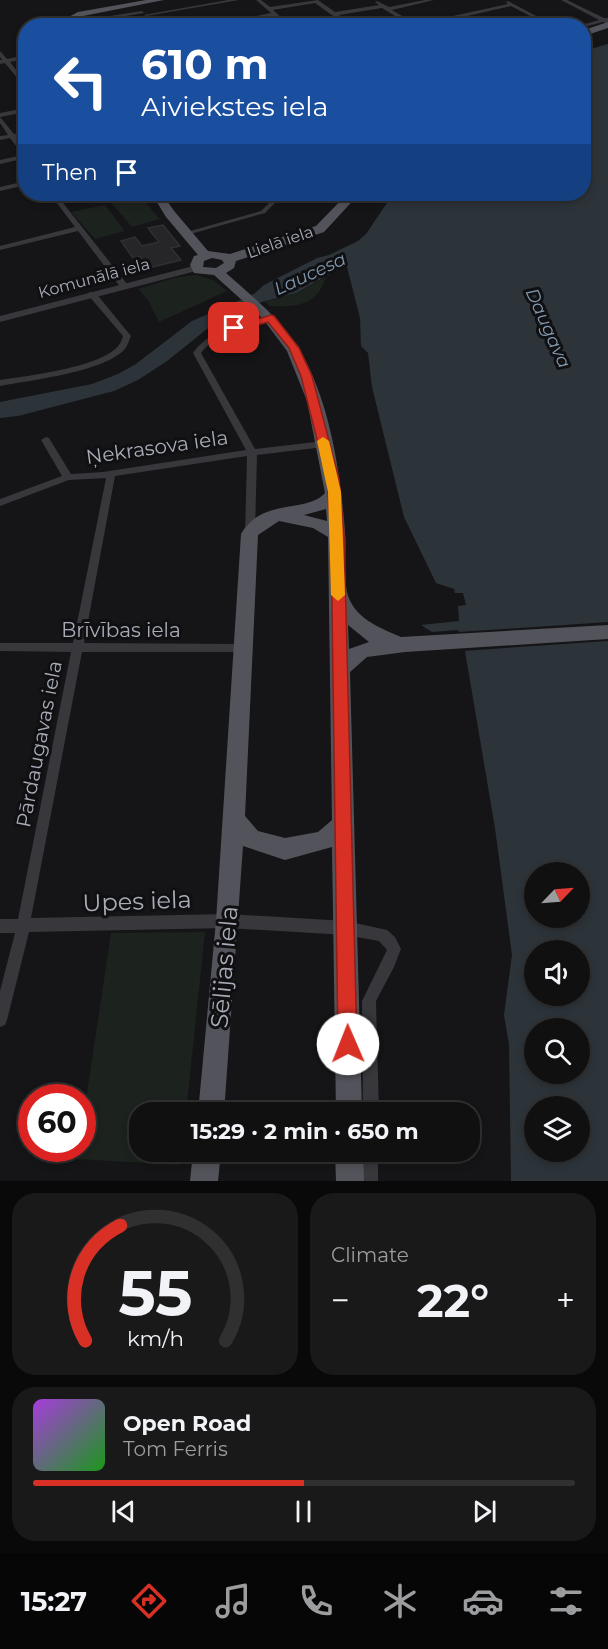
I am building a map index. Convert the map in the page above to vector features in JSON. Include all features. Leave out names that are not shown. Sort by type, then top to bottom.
[{"type":"main road","points":[[73,18],[81,14],[160,0]]},
{"type":"main road","points":[[591,29],[607,21]]},
{"type":"main road","points":[[166,201],[187,233],[206,255]]},
{"type":"main road","name":"Lielā iela","points":[[229,259],[320,229],[347,201]]},
{"type":"main road","points":[[206,255],[222,255],[229,259],[230,265],[218,272],[203,272],[197,267],[196,262],[206,255]]},
{"type":"main road","points":[[218,272],[267,314],[299,358],[324,444],[334,492],[337,534],[349,1102]]},
{"type":"main road","points":[[250,534],[257,524],[276,516],[315,507],[324,503],[334,492]]},
{"type":"main road","points":[[276,516],[317,521],[327,525],[337,534]]},
{"type":"main road","name":"Sēlijas iela","points":[[212,1102],[228,921],[250,534]]},
{"type":"main road","points":[[338,592],[345,607],[367,634],[382,640],[405,644]]},
{"type":"main road","points":[[339,670],[356,654],[364,650],[405,644],[608,632]]},
{"type":"main road","points":[[234,820],[251,839],[285,849],[323,841],[343,825]]},
{"type":"main road","points":[[204,1181],[206,1162]]},
{"type":"main road","points":[[349,1162],[350,1181]]},
{"type":"street","points":[[106,18],[237,0]]},
{"type":"street","points":[[258,0],[279,18]]},
{"type":"street","points":[[374,0],[404,18]]},
{"type":"street","points":[[334,14],[432,0]]},
{"type":"street","points":[[505,0],[539,18]]},
{"type":"street","points":[[563,0],[607,21]]},
{"type":"street","points":[[269,9],[316,1],[340,18]]},
{"type":"street","points":[[134,4],[149,18]]},
{"type":"street","points":[[448,18],[513,4]]},
{"type":"street","points":[[252,18],[274,14]]},
{"type":"street","points":[[591,24],[607,21]]},
{"type":"street","points":[[0,53],[3,61],[18,78]]},
{"type":"street","points":[[3,61],[18,58]]},
{"type":"street","points":[[18,112],[0,117],[18,144]]},
{"type":"street","points":[[0,138],[18,134]]},
{"type":"street","points":[[0,162],[18,158]]},
{"type":"street","points":[[0,189],[18,185]]},
{"type":"street","points":[[59,201],[124,285]]},
{"type":"street","points":[[187,233],[263,213],[274,201]]},
{"type":"street","points":[[0,248],[80,228]]},
{"type":"street","name":"Komunālā iela","points":[[0,319],[197,267]]},
{"type":"street","points":[[0,383],[76,369],[119,350],[127,339],[92,294]]},
{"type":"street","points":[[252,452],[198,353],[204,345],[227,332],[267,314]]},
{"type":"street","points":[[46,440],[69,477]]},
{"type":"street","name":"Ņekrasova iela","points":[[0,502],[69,477],[111,474],[252,452],[324,444]]},
{"type":"street","name":"Sēlijas iela","points":[[250,534],[252,452]]},
{"type":"street","name":"Pārdaugavas iela","points":[[0,1020],[23,927],[111,474]]},
{"type":"street","name":"Brīvības iela","points":[[0,647],[243,648]]},
{"type":"street","name":"Upes iela","points":[[0,927],[228,921],[346,928],[382,935],[394,949],[392,957],[374,986],[369,1001],[371,1102]]},
{"type":"street","points":[[370,1162],[370,1181]]},
{"type":"shaded area","points":[[110,201],[144,201],[160,219],[132,227]]},
{"type":"shaded area","points":[[105,205],[125,231],[95,239],[71,212]]},
{"type":"shaded area","points":[[196,275],[213,280],[227,291],[159,322],[148,300],[138,289],[174,278]]},
{"type":"shaded area","points":[[326,277],[317,294],[305,303],[270,306],[265,302],[296,293]]},
{"type":"shaded area","points":[[205,932],[187,1102],[129,1102],[129,1162],[180,1162],[180,1165],[96,1160],[96,1084],[88,1084],[111,933]]},
{"type":"water","points":[[608,44],[608,1181],[511,1181],[509,1044],[504,1015],[512,955],[495,828],[465,651],[458,630],[432,632],[421,625],[459,621],[458,606],[466,605],[463,593],[455,593],[454,589],[436,583],[404,517],[372,387],[368,353],[361,346],[360,318],[347,267],[337,270],[296,293],[262,302],[207,329],[167,361],[138,380],[114,391],[18,416],[0,418],[0,402],[92,384],[118,374],[136,364],[192,321],[254,294],[264,285],[317,258],[329,255],[358,241],[366,234],[388,201],[591,201],[591,49]]},
{"type":"pier","points":[[608,622],[608,641],[462,651],[456,633],[428,634]]},
{"type":"building","points":[[163,225],[180,246],[171,248],[181,260],[149,268],[140,256],[133,258],[121,241],[135,237],[142,246],[159,242],[148,228]]},
{"type":"slow traffic","points":[[323,441],[333,479],[338,595]]},
{"type":"route","points":[[234,328],[271,318],[294,348],[306,376],[333,479],[337,534],[348,1044]]},
{"type":"water label","name":"Laucesa","points":[[310,274]]},
{"type":"water label","name":"Daugava","points":[[548,328]]}]
